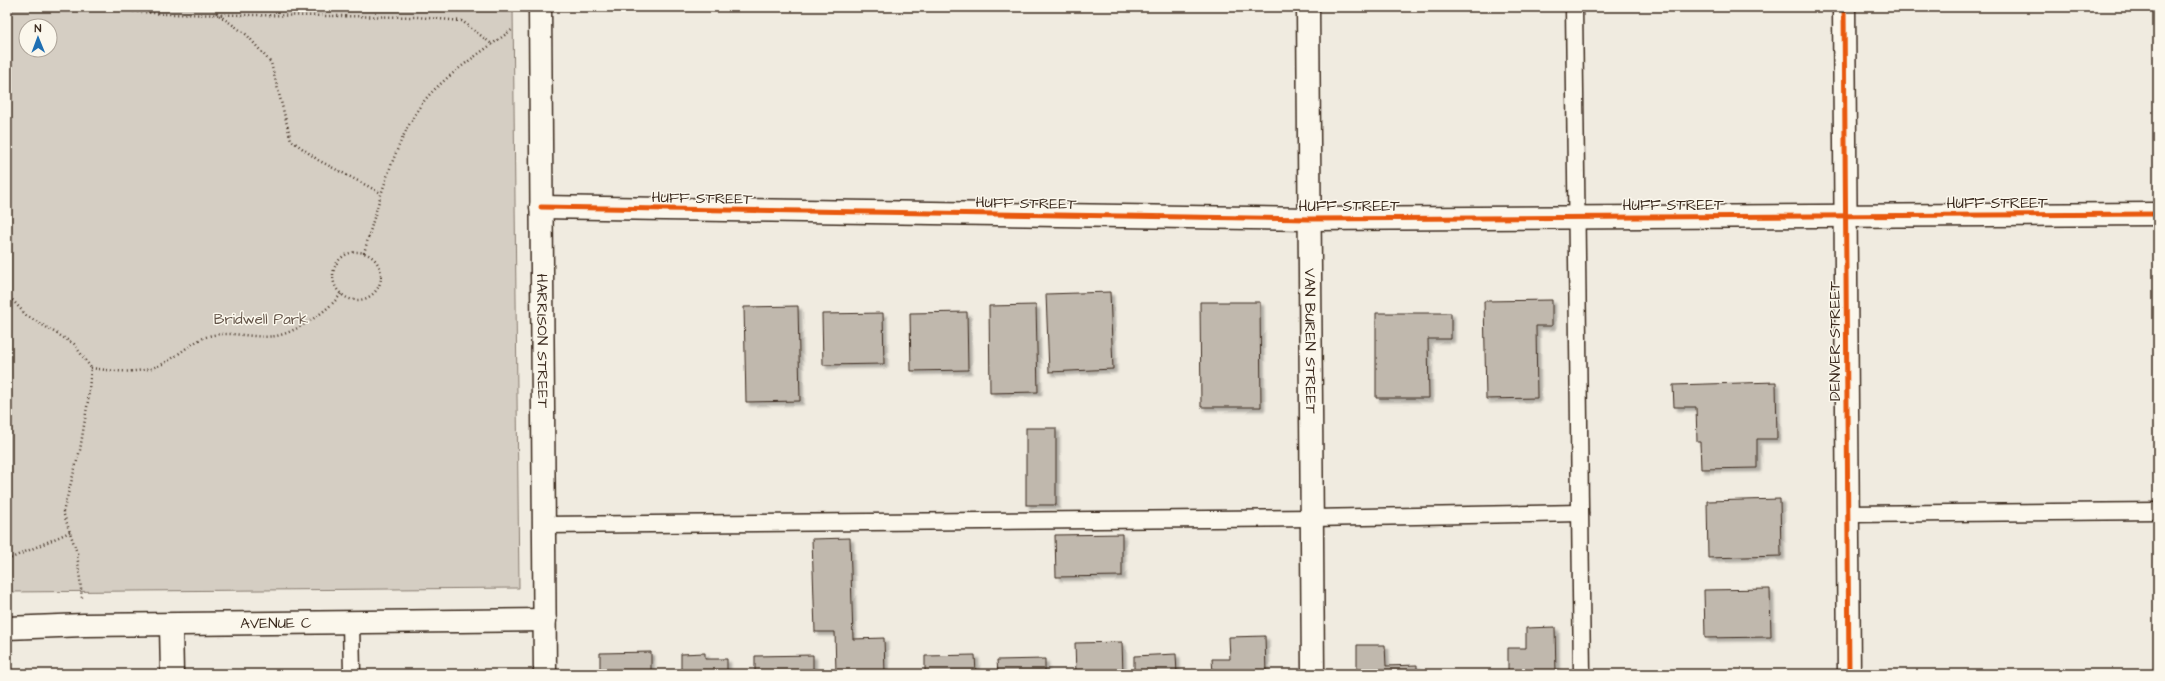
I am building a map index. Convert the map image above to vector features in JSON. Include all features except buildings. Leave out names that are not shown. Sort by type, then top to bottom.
[{"type":"street","name":"VAN BUREN STREET","points":[[1308,7],[1313,674]]},
{"type":"street","name":"DENVER STREET","points":[[1844,7],[1849,674]]},
{"type":"street","name":"HARRISON STREET","points":[[540,8],[545,674]]},
{"type":"street","name":"HUFF STREET","points":[[541,207],[1309,219],[2158,214]]},
{"type":"street","name":"AVENUE C","points":[[7,628],[84,625],[545,620]]},
{"type":"street","points":[[171,625],[172,674]]},
{"type":"lane","points":[[1574,7],[1582,674]]},
{"type":"lane","points":[[1848,514],[2158,511]]},
{"type":"lane","points":[[544,525],[1312,518],[1580,513]]},
{"type":"lane","points":[[352,622],[352,674]]},
{"type":"path","points":[[88,7],[94,9],[100,7]]},
{"type":"path","points":[[127,7],[131,11],[164,14],[216,13],[300,16],[417,17],[462,21],[493,44]]},
{"type":"path","points":[[364,253],[381,193],[412,118],[437,88],[540,8]]},
{"type":"path","points":[[216,13],[246,36],[271,63],[291,140],[318,160],[381,193]]},
{"type":"path","points":[[355,252],[364,253],[372,257],[378,263],[381,270],[379,287],[374,294],[362,300],[353,300],[341,294],[336,287],[334,280],[335,266],[347,254],[355,252]]},
{"type":"path","points":[[7,294],[26,315],[74,344],[91,368],[88,401],[80,450],[63,512],[77,553],[84,625]]},
{"type":"path","points":[[91,368],[129,372],[160,365],[178,352],[209,336],[276,336],[310,321],[333,305],[341,294]]},
{"type":"path","points":[[7,560],[70,532]]},
{"type":"green space","name":"Bridwell Park","points":[[7,7],[513,7],[519,588],[7,592]]},
{"type":"cycle path","points":[[1844,7],[1849,674]]},
{"type":"cycle path","points":[[541,207],[1309,219],[2158,214]]}]
